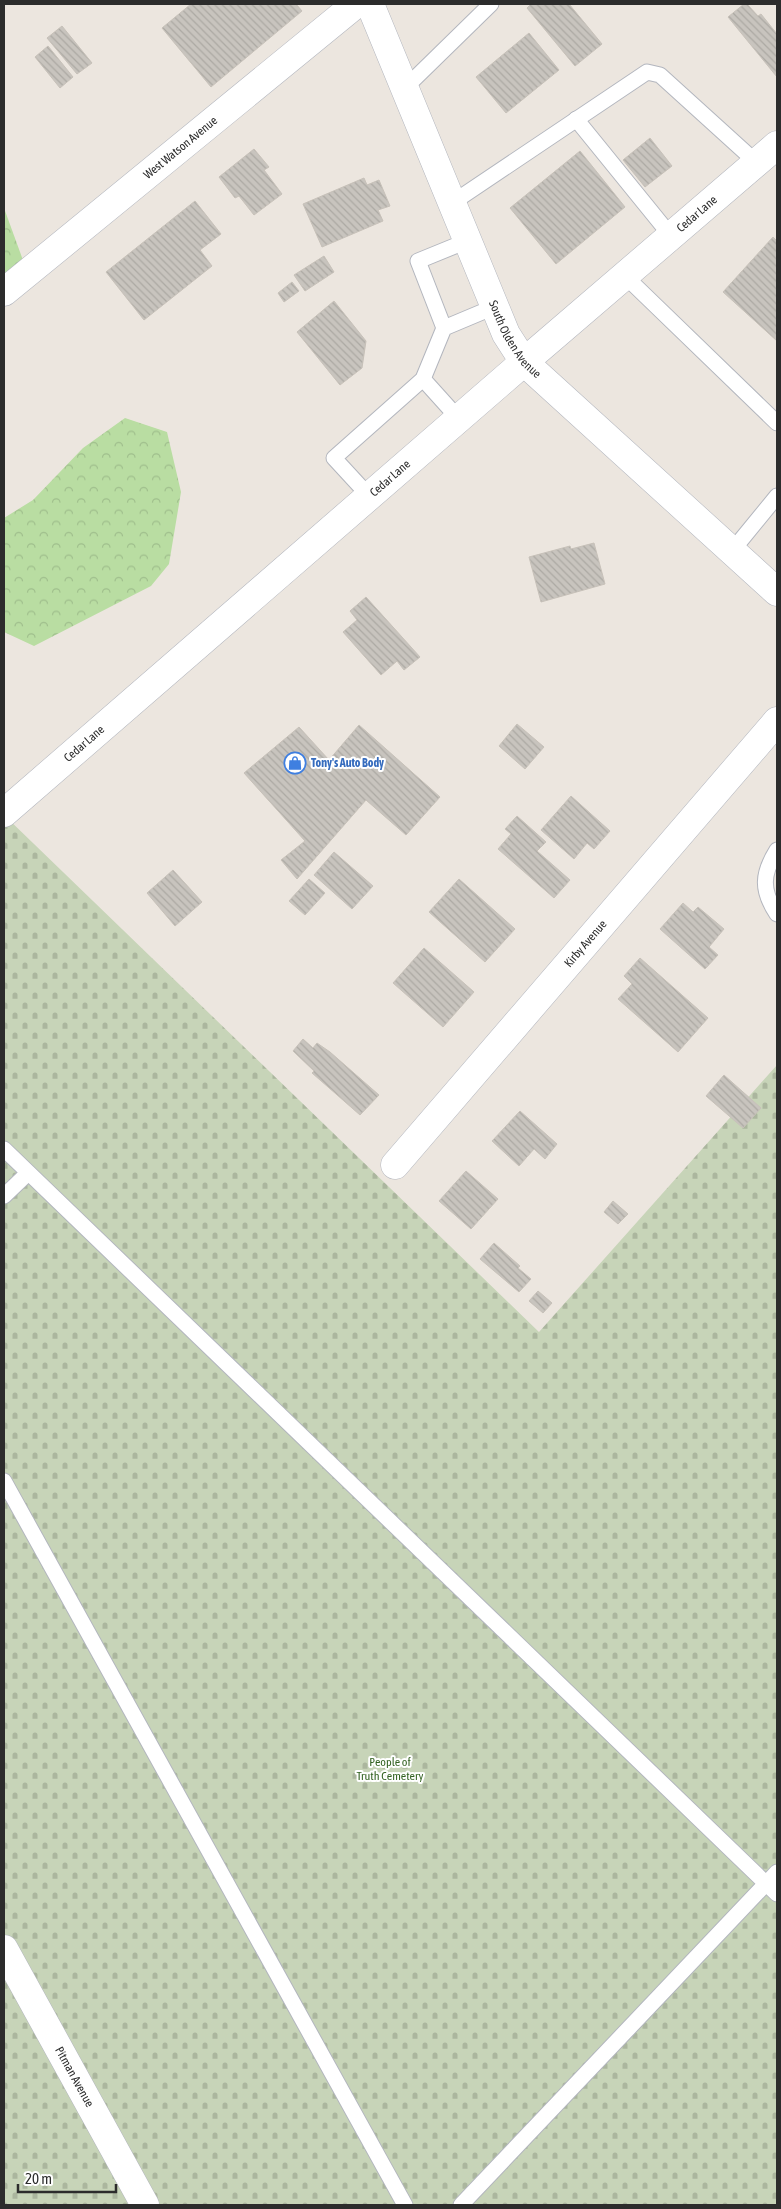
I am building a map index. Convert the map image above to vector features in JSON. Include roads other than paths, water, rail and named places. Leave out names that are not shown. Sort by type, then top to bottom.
[{"type":"street","name":"West Watson Avenue","points":[[4,292],[356,4]]},
{"type":"street","name":"South Olden Avenue","points":[[370,4],[494,307],[506,334],[524,362],[777,592]]},
{"type":"street","name":"Cedar Lane","points":[[4,813],[777,145]]},
{"type":"street","name":"Kirby Avenue","points":[[395,1165],[777,722]]},
{"type":"street","name":"Pitman Avenue","points":[[4,1949],[145,2205]]},
{"type":"lane","points":[[405,88],[491,4]]},
{"type":"lane","points":[[452,203],[647,72],[660,75],[757,163]]},
{"type":"lane","points":[[576,120],[671,236]]},
{"type":"lane","points":[[369,496],[334,458],[423,379],[444,328],[418,261],[467,241]]},
{"type":"lane","points":[[625,276],[777,423]]},
{"type":"lane","points":[[444,328],[494,307]]},
{"type":"lane","points":[[423,379],[459,418]]},
{"type":"lane","points":[[732,551],[777,496]]},
{"type":"lane","points":[[777,850],[764,876],[768,900],[777,914]]},
{"type":"lane","points":[[4,1149],[772,1889]]},
{"type":"lane","points":[[4,1196],[28,1173]]},
{"type":"lane","points":[[4,1481],[405,2205]]},
{"type":"lane","points":[[462,2205],[772,1889],[777,1872]]},
{"type":"place","name":"Tony's Auto Body","points":[[295,763]]},
{"type":"park label","name":"People of Truth Cemetery","points":[[390,1769]]}]
